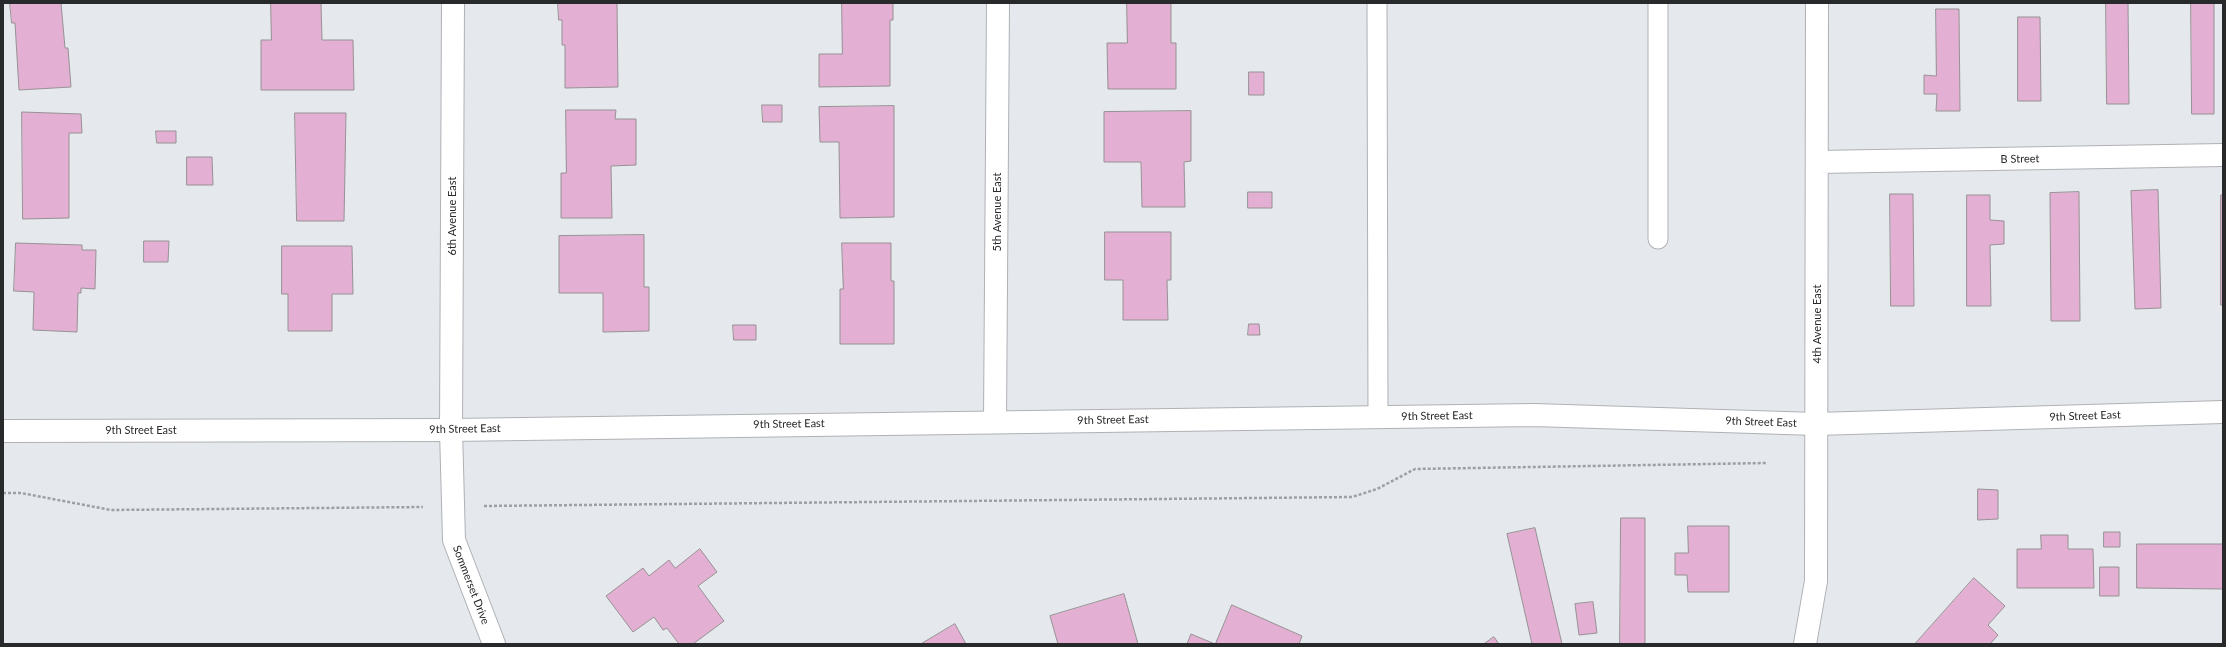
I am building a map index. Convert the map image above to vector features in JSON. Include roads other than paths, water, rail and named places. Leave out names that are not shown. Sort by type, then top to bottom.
[{"type":"main road","name":"6th Avenue East","points":[[451,430],[453,3]]},
{"type":"main road","name":"5th Avenue East","points":[[995,421],[998,3]]},
{"type":"main road","name":"4th Avenue East","points":[[1806,644],[1816,581],[1818,162],[1817,3]]},
{"type":"main road","name":"B Street","points":[[1818,162],[2223,155]]},
{"type":"main road","name":"9th Street East","points":[[3,431],[451,430],[995,421],[1534,415],[1816,424],[2223,412]]},
{"type":"main road","name":"Sommerset Drive","points":[[451,430],[454,540],[494,644]]},
{"type":"lane","points":[[1377,3],[1378,417]]},
{"type":"lane","points":[[1658,3],[1658,239]]}]
